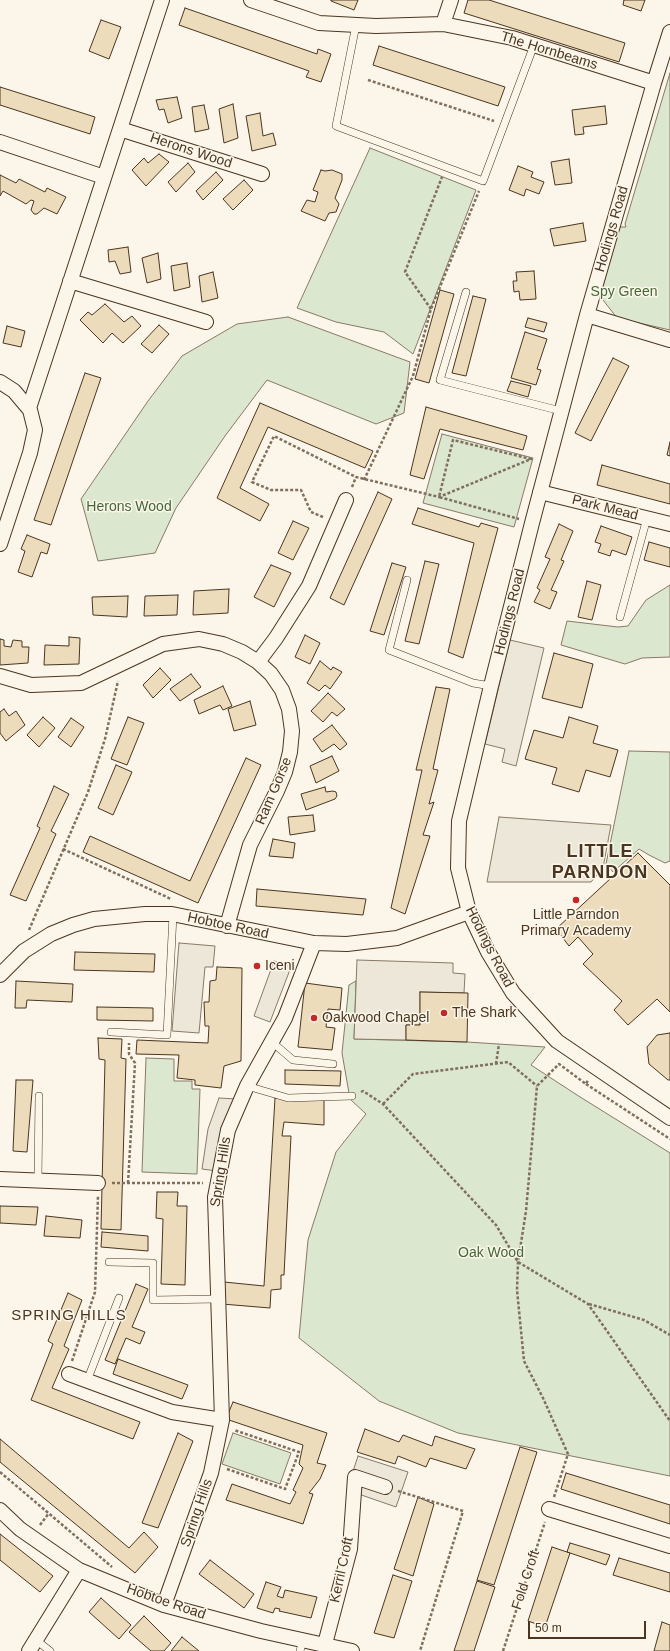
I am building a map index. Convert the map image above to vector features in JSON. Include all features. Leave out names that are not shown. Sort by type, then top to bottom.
[{"type":"street","points":[[29,408],[162,0]]},
{"type":"street","name":"The Hornbeams","points":[[251,0],[319,23],[356,25],[443,24],[512,38],[654,84]]},
{"type":"street","points":[[443,24],[451,0]]},
{"type":"street","name":"Hodings Road","points":[[670,32],[587,315],[532,523],[459,821],[458,868],[469,912],[488,952],[513,993],[557,1041],[670,1118]]},
{"type":"street","name":"Herons Wood","points":[[120,129],[262,174]]},
{"type":"street","points":[[0,142],[104,177]]},
{"type":"street","points":[[70,281],[206,322]]},
{"type":"street","points":[[587,315],[670,340]]},
{"type":"street","points":[[0,382],[14,391],[29,408],[35,430],[30,453],[0,544]]},
{"type":"street","name":"Park Mead","points":[[540,492],[670,524]]},
{"type":"street","points":[[258,662],[276,638],[309,586],[346,500]]},
{"type":"street","name":"Ram Gorse","points":[[0,676],[31,685],[81,683],[163,644],[199,639],[223,644],[242,652],[258,662],[271,674],[282,690],[289,709],[292,731],[290,752],[285,772],[277,791],[250,845],[227,926]]},
{"type":"street","name":"Hobtoe Road","points":[[0,975],[24,951],[51,934],[73,925],[94,919],[116,916],[170,914],[314,943],[347,944],[397,938],[469,912]]},
{"type":"street","name":"Spring Hills","points":[[164,1605],[212,1465],[221,1423],[215,1198],[228,1130],[246,1086],[285,1018],[314,943]]},
{"type":"street","points":[[0,1179],[98,1183]]},
{"type":"street","points":[[69,1374],[172,1412],[221,1423]]},
{"type":"street","name":"Kerril Croft","points":[[325,1644],[350,1549],[355,1477],[385,1487]]},
{"type":"street","points":[[549,1509],[670,1546]]},
{"type":"street","name":"Hobtoe Road","points":[[0,1510],[20,1529],[79,1570],[164,1605],[261,1631],[302,1645],[325,1644],[346,1650]]},
{"type":"street","points":[[32,1645],[79,1570]]},
{"type":"lane","points":[[356,25],[336,126],[482,181],[534,45]]},
{"type":"lane","points":[[466,292],[440,380],[561,412]]},
{"type":"lane","points":[[620,617],[647,518]]},
{"type":"lane","points":[[407,580],[389,650],[474,683],[491,686]]},
{"type":"lane","points":[[111,1032],[167,1035],[170,914]]},
{"type":"lane","points":[[272,1042],[293,1060],[333,1064]]},
{"type":"lane","points":[[246,1086],[288,1098],[352,1096]]},
{"type":"lane","points":[[38,1180],[39,1096]]},
{"type":"lane","points":[[109,1262],[153,1263],[153,1300],[218,1299]]},
{"type":"lane","points":[[87,1381],[119,1298]]},
{"type":"lane","points":[[32,1645],[50,1651]]},
{"type":"path","points":[[368,80],[504,124]]},
{"type":"path","points":[[430,309],[405,272],[445,167]]},
{"type":"path","points":[[364,480],[413,376],[430,309],[482,181]]},
{"type":"path","points":[[337,523],[311,512],[301,490],[272,490],[252,482],[274,436],[364,480],[439,497],[532,523]]},
{"type":"path","points":[[453,440],[531,459],[496,474],[439,497],[453,440]]},
{"type":"path","points":[[27,936],[88,792],[105,739],[122,663]]},
{"type":"path","points":[[63,849],[171,899],[170,914]]},
{"type":"path","points":[[128,1183],[135,1062],[128,1054],[129,1033]]},
{"type":"path","points":[[496,1064],[499,1044]]},
{"type":"path","points":[[383,1104],[413,1074],[508,1062],[537,1086]]},
{"type":"path","points":[[518,1262],[526,1211],[537,1086],[559,1064],[586,1084],[670,1139]]},
{"type":"path","points":[[586,1084],[596,1068]]},
{"type":"path","points":[[352,1096],[363,1091],[383,1104],[496,1225],[518,1262],[588,1304],[644,1320],[670,1335]]},
{"type":"path","points":[[69,1374],[95,1292],[98,1183],[218,1183]]},
{"type":"path","name":"Fold Croft","points":[[503,1651],[568,1454],[543,1398],[524,1362],[517,1290],[518,1262]]},
{"type":"path","points":[[588,1304],[670,1421]]},
{"type":"path","points":[[212,1465],[285,1489],[299,1452],[221,1423]]},
{"type":"path","points":[[0,1472],[115,1570]]},
{"type":"path","points":[[385,1487],[463,1511],[420,1651]]},
{"type":"green space","name":"Spy Green","points":[[670,73],[670,330],[617,318],[603,300],[602,290],[618,227],[626,227],[625,224]]},
{"type":"green space","points":[[370,148],[476,190],[413,354],[384,332],[336,322],[297,308]]},
{"type":"green space","name":"Herons Wood","points":[[288,317],[410,362],[404,413],[376,424],[267,380],[225,436],[176,508],[155,553],[98,561],[81,499],[148,401],[182,356],[237,324]]},
{"type":"green space","points":[[442,434],[533,458],[514,527],[423,503]]},
{"type":"green space","points":[[670,585],[670,657],[642,658],[625,664],[561,645],[567,621],[618,627],[628,626],[646,600]]},
{"type":"green space","points":[[629,751],[670,752],[670,861],[665,863],[639,849],[613,872],[606,864]]},
{"type":"green space","name":"Oak Wood","points":[[356,981],[354,1039],[467,1042],[545,1047],[531,1065],[670,1153],[670,1476],[458,1433],[379,1401],[299,1338],[308,1240],[336,1152],[366,1114],[350,1099],[342,1053],[349,985]]},
{"type":"green space","points":[[146,1058],[174,1059],[174,1081],[192,1081],[192,1089],[200,1089],[197,1174],[142,1172]]},
{"type":"green space","points":[[233,1433],[291,1453],[280,1484],[222,1464]]},
{"type":"shaded area","points":[[510,640],[544,648],[516,766],[502,762],[505,749],[485,744]]},
{"type":"shaded area","points":[[499,817],[611,825],[603,868],[591,882],[487,882]]},
{"type":"shaded area","points":[[179,943],[215,946],[213,967],[205,967],[199,1033],[172,1031]]},
{"type":"shaded area","points":[[357,960],[453,963],[453,973],[465,974],[464,993],[420,992],[420,1025],[406,1025],[406,1040],[354,1039]]},
{"type":"shaded area","points":[[274,961],[291,967],[270,1022],[254,1016]]},
{"type":"shaded area","points":[[219,1098],[237,1099],[217,1171],[202,1169],[208,1129]]},
{"type":"shaded area","points":[[358,1456],[408,1472],[396,1507],[347,1490]]},
{"type":"building","points":[[331,0],[358,0],[354,10]]},
{"type":"building","points":[[468,0],[489,0],[625,43],[619,62],[464,13]]},
{"type":"building","points":[[624,0],[645,0],[641,11],[623,5]]},
{"type":"building","points":[[185,8],[317,54],[318,49],[331,54],[321,82],[306,77],[309,71],[179,25]]},
{"type":"building","points":[[101,20],[121,27],[109,59],[89,51]]},
{"type":"building","points":[[379,46],[505,87],[498,106],[373,65]]},
{"type":"building","points":[[0,87],[95,117],[90,134],[0,105]]},
{"type":"building","points":[[177,97],[182,118],[168,123],[164,109],[159,110],[156,100]]},
{"type":"building","points":[[233,104],[238,138],[224,143],[219,109]]},
{"type":"building","points":[[204,105],[209,129],[195,132],[192,107]]},
{"type":"building","points":[[605,106],[607,124],[583,127],[584,134],[575,135],[572,110]]},
{"type":"building","points":[[260,113],[263,136],[273,133],[276,145],[252,151],[246,116]]},
{"type":"building","points":[[159,154],[169,162],[146,186],[132,170],[144,158],[148,163]]},
{"type":"building","points":[[569,159],[572,183],[555,185],[551,162]]},
{"type":"building","points":[[188,163],[195,172],[176,192],[168,182]]},
{"type":"building","points":[[518,166],[533,172],[531,177],[544,182],[539,194],[526,189],[524,196],[509,190]]},
{"type":"building","points":[[321,170],[332,170],[342,174],[342,180],[335,198],[339,204],[336,212],[329,213],[325,221],[301,211],[307,200],[315,202],[318,192],[313,190]]},
{"type":"building","points":[[216,172],[223,180],[203,200],[196,191]]},
{"type":"building","points":[[0,175],[16,183],[19,179],[45,192],[47,188],[66,197],[57,214],[44,208],[37,214],[34,214],[31,210],[34,201],[31,200],[26,204],[3,191],[0,196]]},
{"type":"building","points":[[244,180],[253,190],[233,210],[223,199]]},
{"type":"building","points":[[583,223],[586,241],[554,246],[550,229]]},
{"type":"building","points":[[128,247],[131,272],[120,274],[115,261],[109,262],[108,250]]},
{"type":"building","points":[[158,253],[161,279],[147,283],[142,258]]},
{"type":"building","points":[[187,263],[190,287],[174,291],[171,266]]},
{"type":"building","points":[[534,271],[536,299],[520,300],[519,291],[514,292],[513,281],[517,281],[516,272]]},
{"type":"building","points":[[213,272],[218,298],[202,302],[199,276]]},
{"type":"building","points":[[440,290],[454,294],[429,383],[415,379]]},
{"type":"building","points":[[473,296],[486,299],[466,376],[452,373]]},
{"type":"building","points":[[105,304],[124,322],[132,316],[141,326],[123,343],[112,333],[103,343],[80,320],[88,312],[92,315]]},
{"type":"building","points":[[528,318],[547,323],[544,332],[525,327]]},
{"type":"building","points":[[159,325],[169,334],[152,353],[141,344]]},
{"type":"building","points":[[7,326],[25,331],[21,347],[3,343]]},
{"type":"building","points":[[525,332],[547,339],[537,369],[541,370],[536,385],[511,378]]},
{"type":"building","points":[[613,358],[629,366],[591,441],[575,433]]},
{"type":"building","points":[[85,373],[101,378],[51,525],[34,520]]},
{"type":"building","points":[[511,381],[531,386],[528,397],[507,391]]},
{"type":"building","points":[[260,403],[373,451],[365,468],[268,427],[240,488],[269,504],[260,521],[217,498]]},
{"type":"building","points":[[426,407],[527,436],[523,450],[440,429],[424,479],[410,475]]},
{"type":"building","points":[[670,442],[670,456],[667,455]]},
{"type":"building","points":[[602,465],[670,484],[670,504],[597,485]]},
{"type":"building","points":[[378,492],[392,499],[344,605],[330,598]]},
{"type":"building","points":[[418,508],[479,527],[481,523],[498,528],[463,658],[448,652],[474,543],[412,524]]},
{"type":"building","points":[[293,521],[309,528],[293,560],[278,553]]},
{"type":"building","points":[[559,524],[573,531],[561,560],[564,561],[551,590],[557,592],[550,609],[534,602],[540,590],[537,588],[550,559],[545,557]]},
{"type":"building","points":[[601,526],[632,537],[626,555],[612,550],[610,556],[598,552],[601,544],[595,542]]},
{"type":"building","points":[[27,535],[50,544],[47,554],[41,552],[32,577],[18,572],[25,551],[21,549]]},
{"type":"building","points":[[649,542],[670,548],[670,567],[644,560]]},
{"type":"building","points":[[425,561],[439,564],[419,644],[405,641]]},
{"type":"building","points":[[392,563],[406,567],[384,635],[370,631]]},
{"type":"building","points":[[271,565],[291,573],[274,607],[254,597]]},
{"type":"building","points":[[587,581],[601,585],[592,620],[578,617]]},
{"type":"building","points":[[229,589],[228,613],[193,615],[194,591]]},
{"type":"building","points":[[178,595],[177,615],[144,616],[145,596]]},
{"type":"building","points":[[128,596],[127,617],[93,615],[92,597]]},
{"type":"building","points":[[305,635],[320,643],[310,664],[295,657]]},
{"type":"building","points":[[69,637],[80,638],[79,664],[44,665],[45,645],[69,646]]},
{"type":"building","points":[[0,639],[4,640],[4,646],[11,647],[13,640],[22,641],[22,647],[29,647],[28,663],[0,665]]},
{"type":"building","points":[[554,653],[593,664],[582,708],[542,698]]},
{"type":"building","points":[[320,661],[331,670],[333,667],[342,672],[330,689],[325,685],[319,691],[307,683]]},
{"type":"building","points":[[160,668],[171,680],[153,698],[143,685]]},
{"type":"building","points":[[191,674],[201,687],[180,701],[170,689]]},
{"type":"building","points":[[223,686],[232,706],[223,710],[220,705],[199,714],[194,700]]},
{"type":"building","points":[[436,687],[450,689],[433,769],[438,770],[429,804],[434,802],[423,835],[430,836],[405,914],[391,908],[422,770],[416,770]]},
{"type":"building","points":[[328,693],[345,709],[337,716],[332,712],[323,722],[311,711]]},
{"type":"building","points":[[250,701],[256,725],[234,731],[228,709]]},
{"type":"building","points":[[4,709],[9,716],[16,711],[25,725],[6,741],[0,733],[0,712]]},
{"type":"building","points":[[43,717],[55,728],[39,747],[27,735]]},
{"type":"building","points":[[128,717],[144,723],[127,765],[111,759]]},
{"type":"building","points":[[569,717],[598,726],[593,743],[618,750],[610,777],[586,770],[579,792],[552,784],[557,768],[525,759],[534,730],[563,738]]},
{"type":"building","points":[[71,718],[84,727],[71,747],[58,737]]},
{"type":"building","points":[[332,725],[347,744],[340,750],[334,744],[322,752],[313,739]]},
{"type":"building","points":[[332,756],[339,771],[316,783],[310,766]]},
{"type":"building","points":[[246,758],[261,765],[198,903],[83,852],[90,836],[190,881]]},
{"type":"building","points":[[116,765],[132,772],[113,815],[98,808]]},
{"type":"building","points":[[54,786],[69,794],[51,831],[56,834],[26,901],[10,895],[40,828],[37,826]]},
{"type":"building","points":[[325,787],[326,792],[336,792],[337,796],[335,799],[306,810],[301,794]]},
{"type":"building","points":[[313,815],[315,831],[290,835],[288,817]]},
{"type":"building","points":[[273,839],[295,843],[293,858],[269,856]]},
{"type":"building","points":[[638,853],[670,885],[670,1012],[657,999],[628,1025],[614,1010],[622,1001],[583,964],[593,954],[578,937],[569,946],[556,929]]},
{"type":"building","points":[[257,889],[366,899],[363,915],[256,906]]},
{"type":"building","points":[[75,952],[155,954],[154,972],[74,970]]},
{"type":"building","points":[[217,967],[242,968],[241,1061],[224,1066],[221,1088],[195,1085],[195,1080],[177,1078],[179,1055],[136,1054],[137,1040],[208,1043],[209,1026],[205,1026],[204,1002],[209,1002],[210,981],[216,980]]},
{"type":"building","points":[[16,981],[73,984],[72,1002],[27,1000],[26,1008],[15,1008]]},
{"type":"building","name":"Oakwood Chapel","points":[[305,983],[342,988],[340,1010],[328,1009],[326,1027],[335,1028],[332,1050],[298,1047]]},
{"type":"building","name":"The Shark","points":[[420,992],[468,993],[467,1042],[406,1040],[406,1025],[420,1025]]},
{"type":"building","points":[[97,1007],[153,1008],[153,1021],[97,1020]]},
{"type":"building","points":[[670,1033],[670,1080],[668,1080],[649,1064],[647,1047],[657,1035]]},
{"type":"building","points":[[98,1038],[122,1039],[121,1058],[126,1059],[121,1230],[101,1229],[105,1060],[99,1059]]},
{"type":"building","points":[[285,1070],[341,1071],[340,1086],[285,1084]]},
{"type":"building","points":[[16,1080],[33,1080],[27,1152],[13,1151]]},
{"type":"building","points":[[275,1098],[324,1100],[324,1125],[284,1122],[282,1136],[291,1136],[284,1275],[281,1275],[281,1289],[271,1290],[270,1308],[222,1304],[224,1282],[264,1286]]},
{"type":"building","points":[[157,1192],[178,1192],[177,1206],[187,1206],[185,1285],[161,1284],[163,1219],[156,1218]]},
{"type":"building","points":[[0,1206],[38,1207],[36,1225],[0,1223]]},
{"type":"building","points":[[46,1216],[82,1220],[80,1238],[44,1236]]},
{"type":"building","points":[[102,1232],[148,1236],[148,1251],[101,1247]]},
{"type":"building","points":[[136,1284],[148,1289],[132,1327],[145,1332],[140,1344],[126,1338],[115,1364],[105,1360]]},
{"type":"building","points":[[68,1293],[82,1300],[64,1346],[69,1349],[52,1388],[140,1422],[133,1439],[31,1400],[53,1344],[48,1341]]},
{"type":"building","points":[[118,1359],[188,1385],[182,1399],[113,1374]]},
{"type":"building","points":[[233,1402],[327,1433],[317,1463],[326,1465],[320,1479],[309,1493],[313,1494],[303,1524],[226,1500],[232,1484],[290,1504],[296,1492],[293,1490],[303,1468],[299,1464],[303,1445],[226,1419]]},
{"type":"building","points":[[365,1429],[399,1442],[403,1435],[432,1446],[435,1436],[475,1449],[466,1469],[430,1458],[426,1467],[398,1456],[395,1464],[357,1452]]},
{"type":"building","points":[[178,1433],[193,1441],[158,1528],[142,1523]]},
{"type":"building","points":[[0,1439],[129,1548],[144,1532],[158,1547],[135,1573],[0,1462]]},
{"type":"building","points":[[520,1447],[537,1452],[494,1585],[477,1580]]},
{"type":"building","points":[[566,1473],[670,1505],[670,1524],[561,1489]]},
{"type":"building","points":[[418,1497],[434,1504],[413,1576],[394,1569]]},
{"type":"building","points":[[0,1534],[53,1576],[40,1592],[0,1560]]},
{"type":"building","points":[[570,1543],[610,1555],[606,1565],[567,1552]]},
{"type":"building","points":[[552,1547],[570,1553],[545,1627],[528,1621]]},
{"type":"building","points":[[619,1558],[670,1573],[670,1592],[613,1575]]},
{"type":"building","points":[[210,1560],[254,1594],[244,1608],[199,1574]]},
{"type":"building","points":[[393,1575],[412,1581],[394,1638],[374,1633]]},
{"type":"building","points":[[477,1581],[495,1587],[474,1651],[454,1651]]},
{"type":"building","points":[[266,1582],[281,1587],[277,1596],[283,1598],[285,1590],[317,1597],[311,1618],[279,1611],[280,1609],[275,1608],[273,1613],[257,1608]]},
{"type":"building","points":[[101,1598],[131,1625],[119,1639],[89,1612]]},
{"type":"building","points":[[144,1616],[171,1643],[164,1651],[151,1651],[129,1632]]},
{"type":"building","points":[[662,1622],[670,1625],[670,1651],[654,1651]]},
{"type":"building","points":[[182,1637],[199,1651],[171,1651]]},
{"type":"place","name":"Little Parndon Primary Academy","points":[[576,900]]},
{"type":"place","name":"Iceni","points":[[257,966]]},
{"type":"place","name":"The Shark","points":[[444,1013]]},
{"type":"place","name":"Oakwood Chapel","points":[[314,1018]]},
{"type":"district","name":"LITTLE PARNDON","points":[[600,862]]},
{"type":"district","name":"SPRING HILLS","points":[[69,1316]]}]
